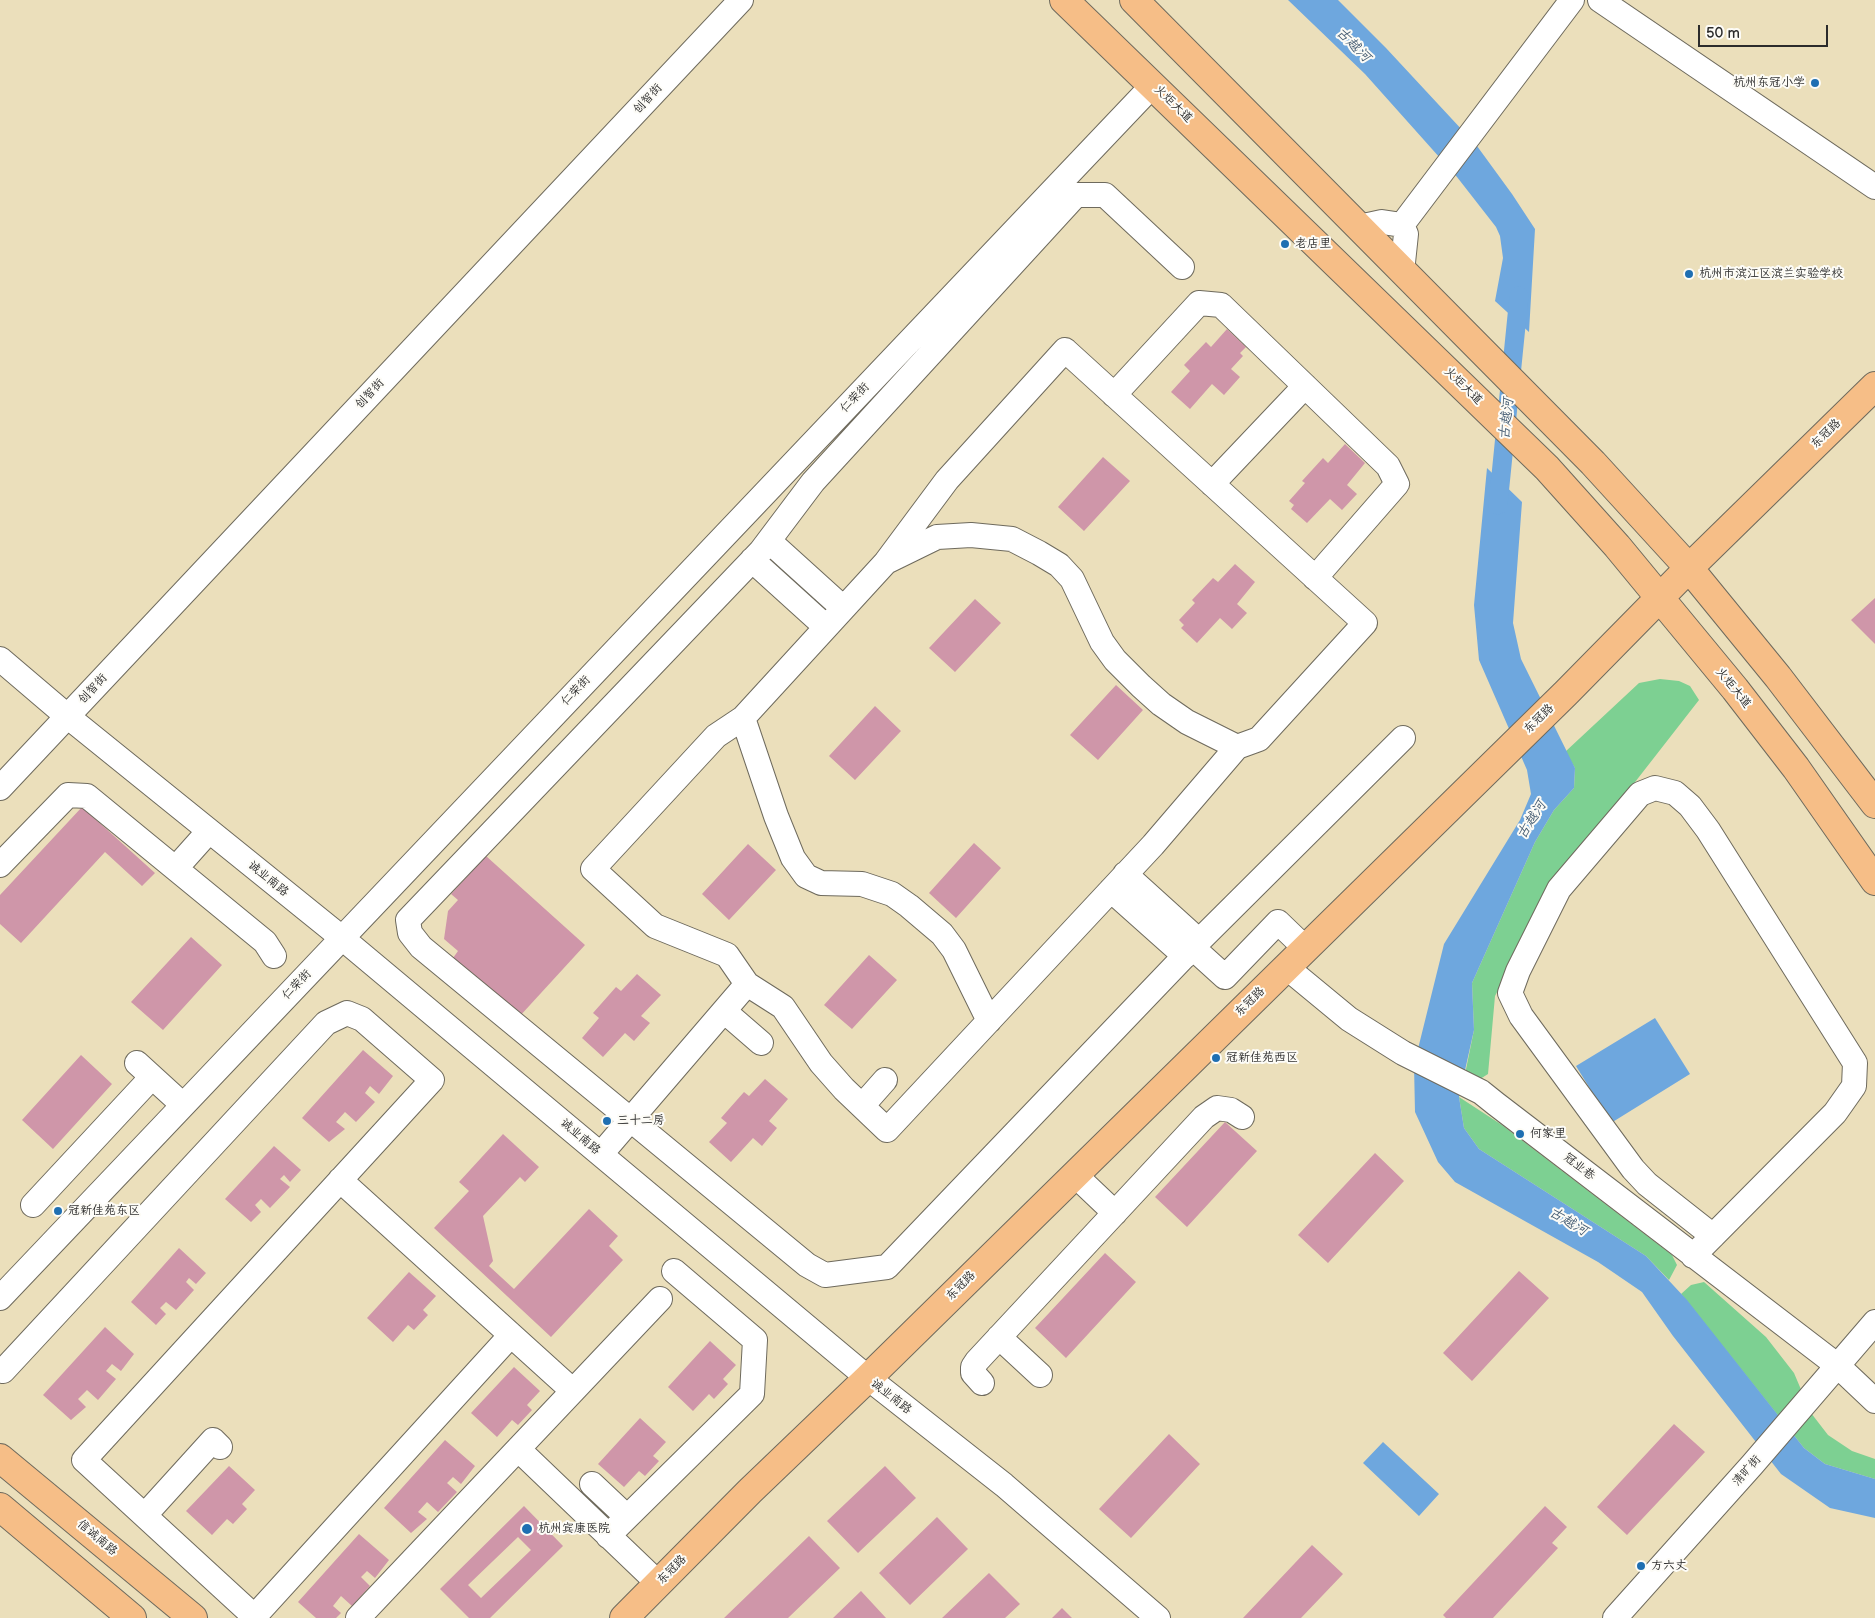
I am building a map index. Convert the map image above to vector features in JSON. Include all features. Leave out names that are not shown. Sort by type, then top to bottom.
[{"type":"main road","name":"火炬大道","points":[[1064,0],[1546,468],[1617,546],[1796,768],[1875,881]]},
{"type":"main road","points":[[1134,0],[1593,463],[1689,568],[1872,792]]},
{"type":"main road","name":"东冠路","points":[[624,1618],[750,1490],[868,1378],[1075,1175],[1566,693],[1689,568],[1875,386]]},
{"type":"main road","name":"信诚南路","points":[[0,1458],[193,1618]]},
{"type":"main road","points":[[0,1507],[132,1618]]},
{"type":"street","name":"创智街","points":[[0,788],[741,0]]},
{"type":"street","points":[[1402,225],[1572,0]]},
{"type":"street","points":[[1600,0],[1875,187]]},
{"type":"street","name":"仁荣街","points":[[0,1298],[1153,85]]},
{"type":"street","points":[[1182,267],[1105,195],[1076,195],[813,482],[760,551],[408,920],[410,933],[421,948],[807,1265],[825,1276],[887,1267],[1192,948],[1403,738]]},
{"type":"street","points":[[1359,227],[1382,222],[1402,225]]},
{"type":"street","points":[[1402,225],[1406,234],[1402,272]]},
{"type":"street","points":[[1114,395],[1200,303],[1221,305],[1388,466],[1397,484],[1315,578]]},
{"type":"street","points":[[1065,350],[1212,484],[1365,623],[1259,738],[1237,747],[1118,882],[887,1130],[821,1063],[783,1007],[747,984],[727,955],[655,926],[593,869],[716,736],[743,718],[886,562],[946,480],[1065,350]]},
{"type":"street","points":[[1212,484],[1305,386]]},
{"type":"street","points":[[733,526],[760,551],[826,627]]},
{"type":"street","points":[[886,562],[937,537],[970,535],[1012,539],[1039,553],[1059,565],[1072,579],[1102,642],[1115,660],[1141,686],[1161,704],[1187,722],[1237,747]]},
{"type":"street","points":[[760,551],[843,608]]},
{"type":"street","name":"诚业南路","points":[[0,659],[67,716],[342,938],[868,1378],[1004,1485],[1158,1618]]},
{"type":"street","points":[[743,718],[776,816],[793,858],[806,876],[821,883],[862,884],[892,894],[909,906],[942,934],[954,950],[989,1021]]},
{"type":"street","points":[[1693,1256],[1713,1236],[1834,1113],[1854,1086],[1855,1063],[1708,830],[1690,806],[1675,793],[1655,788],[1640,794],[1559,889],[1518,971],[1510,993],[1521,1016],[1633,1169],[1648,1184],[1713,1236]]},
{"type":"street","points":[[0,865],[68,795],[78,794],[87,796],[265,942],[274,956]]},
{"type":"street","points":[[176,868],[209,831]]},
{"type":"street","points":[[1118,882],[1225,977],[1278,922],[1305,948]]},
{"type":"street","name":"冠业巷","points":[[1286,967],[1349,1019],[1403,1053],[1481,1092],[1838,1366],[1875,1401]]},
{"type":"street","points":[[601,1154],[747,984]]},
{"type":"street","points":[[724,1011],[761,1043]]},
{"type":"street","points":[[3,1371],[310,1038],[342,1025],[347,1013],[362,1019],[432,1080],[84,1460],[255,1617],[511,1335]]},
{"type":"street","points":[[32,1205],[44,1177],[145,1070],[183,1105]]},
{"type":"street","points":[[862,1106],[885,1080]]},
{"type":"street","points":[[982,1384],[975,1378],[973,1367],[1209,1112],[1217,1108],[1226,1108],[1242,1117]]},
{"type":"street","points":[[1075,1175],[1115,1213]]},
{"type":"street","points":[[340,1180],[573,1391]]},
{"type":"street","points":[[608,1536],[752,1394],[755,1340],[674,1272]]},
{"type":"street","points":[[358,1618],[660,1299]]},
{"type":"street","name":"清旷街","points":[[1616,1618],[1789,1423],[1875,1322]]},
{"type":"street","points":[[999,1337],[1040,1375]]},
{"type":"street","points":[[145,1515],[213,1440],[220,1447]]},
{"type":"street","points":[[518,1449],[658,1583]]},
{"type":"street","points":[[592,1484],[627,1517]]},
{"type":"green space","points":[[1660,679],[1679,681],[1690,686],[1699,700],[1547,895],[1495,996],[1488,1074],[1477,1081],[1464,1079],[1474,1030],[1472,983],[1535,842],[1554,810],[1574,788],[1575,768],[1565,752],[1639,683]]},
{"type":"green space","points":[[1459,1097],[1502,1125],[1672,1255],[1677,1265],[1669,1280],[1646,1256],[1479,1149],[1464,1128]]},
{"type":"green space","points":[[1704,1282],[1766,1337],[1794,1373],[1811,1413],[1828,1435],[1852,1451],[1875,1459],[1875,1479],[1825,1464],[1804,1448],[1681,1294],[1691,1285]]},
{"type":"water","points":[[1288,0],[1338,0],[1386,48],[1477,146],[1512,194],[1535,229],[1529,332],[1495,301],[1503,258],[1500,236],[1496,227],[1457,177],[1365,74]]},
{"type":"water","points":[[1487,468],[1522,502],[1513,623],[1521,659],[1575,768],[1574,788],[1554,810],[1535,842],[1472,983],[1474,1030],[1459,1097],[1464,1128],[1479,1149],[1646,1256],[1687,1300],[1804,1448],[1825,1464],[1875,1479],[1875,1518],[1830,1508],[1781,1474],[1673,1336],[1642,1292],[1598,1262],[1455,1182],[1438,1162],[1415,1112],[1414,1065],[1444,944],[1520,820],[1531,794],[1527,770],[1479,660],[1474,605]]},
{"type":"water","points":[[1655,1018],[1690,1074],[1611,1123],[1576,1066]]},
{"type":"water","points":[[1383,1442],[1439,1494],[1419,1516],[1363,1463]]},
{"type":"building","points":[[1227,329],[1246,347],[1240,353],[1243,356],[1231,369],[1240,377],[1224,395],[1212,384],[1190,409],[1171,392],[1190,371],[1184,365],[1206,342],[1211,347]]},
{"type":"building","points":[[1345,444],[1365,463],[1347,485],[1357,494],[1342,510],[1330,499],[1307,523],[1291,509],[1294,505],[1289,501],[1305,483],[1302,481],[1323,458],[1328,463]]},
{"type":"building","points":[[1103,457],[1130,481],[1084,531],[1058,507]]},
{"type":"building","points":[[1235,564],[1255,582],[1237,604],[1247,613],[1232,629],[1220,618],[1197,643],[1181,628],[1184,625],[1179,620],[1195,603],[1192,600],[1213,578],[1218,582]]},
{"type":"building","points":[[1875,598],[1875,644],[1851,620]]},
{"type":"building","points":[[975,599],[1001,623],[955,672],[929,648]]},
{"type":"building","points":[[1116,685],[1143,710],[1098,760],[1070,735]]},
{"type":"building","points":[[875,706],[901,731],[855,780],[829,756]]},
{"type":"building","points":[[82,807],[155,873],[142,886],[105,852],[21,943],[0,924],[0,895]]},
{"type":"building","points":[[974,843],[1001,868],[956,918],[929,893]]},
{"type":"building","points":[[748,844],[776,870],[729,920],[702,894]]},
{"type":"building","points":[[486,856],[585,945],[519,1017],[453,958],[458,951],[444,939],[448,911],[458,900],[451,894]]},
{"type":"building","points":[[191,937],[222,965],[163,1030],[131,1002]]},
{"type":"building","points":[[869,955],[897,980],[852,1029],[824,1005]]},
{"type":"building","points":[[637,974],[661,995],[641,1016],[650,1023],[634,1041],[625,1033],[603,1057],[582,1038],[599,1018],[593,1013],[616,987],[621,991]]},
{"type":"building","points":[[363,1050],[393,1076],[379,1094],[370,1086],[365,1093],[375,1102],[356,1122],[345,1112],[336,1122],[345,1129],[329,1142],[302,1118]]},
{"type":"building","points":[[81,1055],[112,1084],[53,1149],[22,1120]]},
{"type":"building","points":[[765,1079],[788,1099],[769,1121],[777,1128],[762,1146],[753,1138],[731,1162],[709,1142],[727,1123],[721,1118],[744,1092],[749,1096]]},
{"type":"building","points":[[1225,1122],[1257,1151],[1187,1227],[1155,1197]]},
{"type":"building","points":[[503,1134],[539,1167],[525,1182],[520,1177],[483,1216],[493,1261],[489,1266],[514,1289],[589,1209],[618,1236],[609,1246],[623,1260],[551,1337],[434,1228],[469,1191],[459,1182]]},
{"type":"building","points":[[274,1146],[301,1170],[290,1182],[284,1175],[280,1179],[290,1187],[270,1208],[261,1199],[255,1205],[261,1212],[251,1222],[225,1199]]},
{"type":"building","points":[[1375,1153],[1404,1181],[1328,1263],[1298,1235]]},
{"type":"building","points":[[179,1248],[206,1273],[196,1284],[189,1278],[186,1282],[194,1290],[176,1310],[166,1302],[160,1308],[166,1314],[156,1325],[131,1302]]},
{"type":"building","points":[[1105,1253],[1136,1282],[1066,1358],[1035,1328]]},
{"type":"building","points":[[1519,1271],[1549,1298],[1472,1381],[1443,1353]]},
{"type":"building","points":[[409,1272],[436,1296],[423,1310],[428,1315],[414,1330],[408,1325],[393,1342],[367,1318]]},
{"type":"building","points":[[105,1327],[134,1354],[121,1371],[112,1364],[106,1371],[116,1379],[98,1400],[87,1390],[78,1399],[86,1407],[71,1420],[43,1395]]},
{"type":"building","points":[[710,1341],[736,1365],[723,1379],[728,1384],[714,1399],[709,1394],[693,1411],[668,1387]]},
{"type":"building","points":[[514,1367],[540,1391],[527,1405],[532,1410],[518,1425],[512,1420],[497,1437],[471,1413]]},
{"type":"building","points":[[640,1418],[666,1442],[653,1456],[659,1461],[645,1476],[639,1471],[624,1487],[598,1464]]},
{"type":"building","points":[[1674,1424],[1705,1452],[1627,1535],[1597,1507]]},
{"type":"building","points":[[1169,1434],[1200,1464],[1131,1538],[1099,1509]]},
{"type":"building","points":[[445,1440],[475,1466],[461,1484],[453,1477],[447,1483],[457,1492],[438,1512],[427,1502],[418,1512],[427,1519],[411,1533],[384,1508]]},
{"type":"building","points":[[229,1466],[255,1490],[242,1504],[247,1509],[233,1524],[227,1519],[212,1535],[186,1511]]},
{"type":"building","points":[[885,1466],[916,1498],[858,1553],[827,1521]]},
{"type":"building","points":[[524,1506],[563,1546],[490,1618],[469,1618],[440,1589]],"holes":[[[518,1537],[531,1550],[481,1598],[468,1585]]]},
{"type":"building","points":[[1545,1506],[1567,1527],[1552,1543],[1558,1548],[1493,1618],[1446,1618],[1443,1615]]},
{"type":"building","points":[[937,1517],[968,1549],[910,1605],[879,1573]]},
{"type":"building","points":[[359,1534],[389,1560],[375,1578],[367,1571],[361,1577],[370,1586],[352,1606],[341,1596],[333,1606],[341,1613],[336,1618],[316,1618],[298,1602]]},
{"type":"building","points":[[809,1536],[840,1568],[788,1618],[724,1618]]},
{"type":"building","points":[[1312,1545],[1343,1574],[1301,1618],[1243,1618]]},
{"type":"building","points":[[989,1573],[1020,1604],[1005,1618],[942,1618]]},
{"type":"building","points":[[861,1591],[886,1618],[833,1618]]},
{"type":"building","points":[[1062,1608],[1072,1618],[1052,1618]]},
{"type":"waterway","name":"古越河","points":[[1498,505],[1519,296]]},
{"type":"place","name":"杭州东冠小学","points":[[1815,83]]},
{"type":"place","name":"老店里","points":[[1285,244]]},
{"type":"place","name":"杭州市滨江区滨兰实验学校","points":[[1689,274]]},
{"type":"place","name":"冠新佳苑西区","points":[[1216,1058]]},
{"type":"place","name":"三十二房","points":[[607,1121]]},
{"type":"place","name":"何家里","points":[[1520,1134]]},
{"type":"place","name":"冠新佳苑东区","points":[[58,1211]]},
{"type":"place","name":"杭州宾康医院","points":[[527,1529]]},
{"type":"place","name":"方六丈","points":[[1641,1566]]}]
